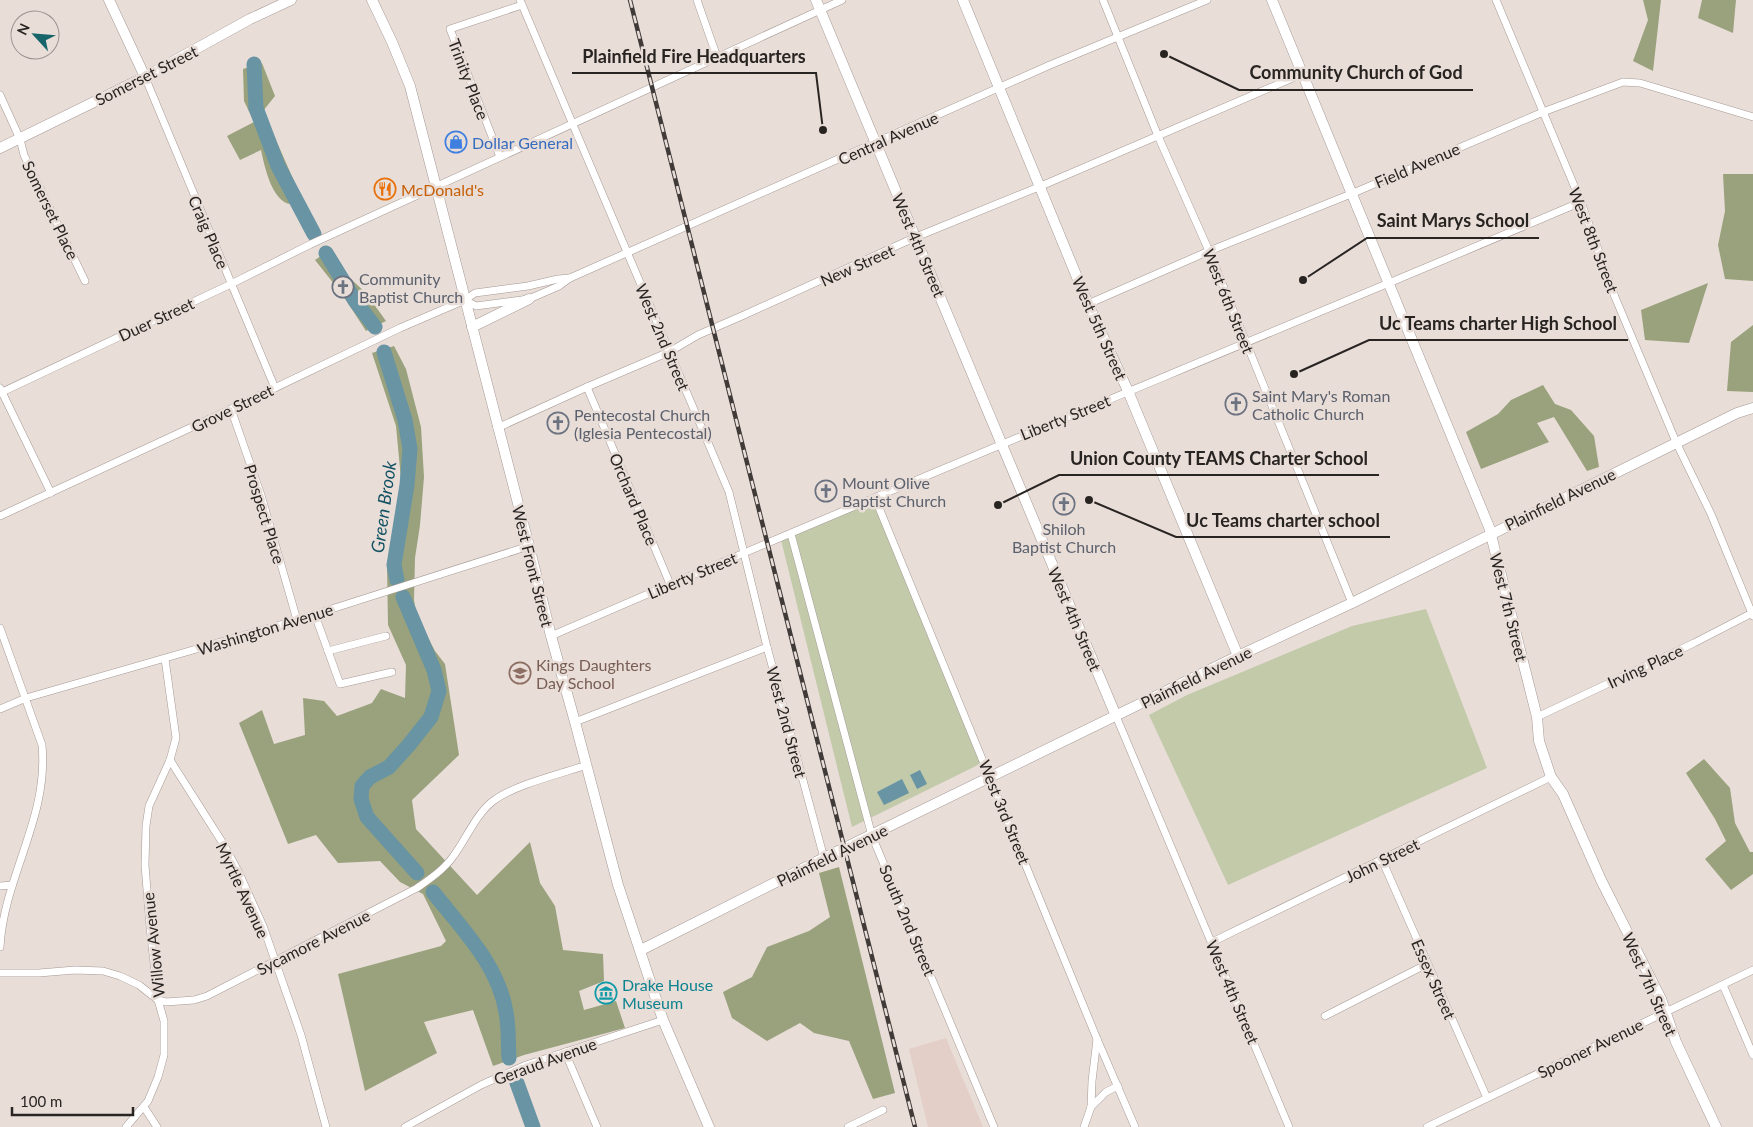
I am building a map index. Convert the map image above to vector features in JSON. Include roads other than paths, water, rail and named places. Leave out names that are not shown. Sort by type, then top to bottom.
[{"type":"street","points":[[108,0],[145,77]]},
{"type":"street","name":"Somerset Street","points":[[0,148],[145,77],[250,19],[291,0]]},
{"type":"street","name":"West Front Street","points":[[372,0],[410,86],[551,636],[618,885],[663,1020],[709,1127]]},
{"type":"street","points":[[697,0],[717,57]]},
{"type":"street","name":"Duer Street","points":[[1,391],[436,186],[717,57],[818,5],[842,0]]},
{"type":"street","name":"West 5th Street","points":[[963,0],[1088,304],[1128,391],[1238,656]]},
{"type":"street","name":"West 6th Street","points":[[1103,0],[1158,136],[1209,251],[1352,603]]},
{"type":"street","name":"Central Avenue","points":[[570,278],[475,293],[465,300],[476,306],[529,299],[559,286],[570,278],[1050,66],[1207,0]]},
{"type":"street","name":"West 7th Street","points":[[1272,0],[1491,533],[1537,716],[1539,740],[1551,777],[1563,794],[1601,880],[1661,999],[1676,1042],[1716,1127]]},
{"type":"street","name":"West 8th Street","points":[[1496,0],[1581,202],[1615,297],[1676,442],[1711,514],[1752,614]]},
{"type":"street","name":"Trinity Place","points":[[500,157],[450,29],[521,3]]},
{"type":"street","name":"West 2nd Street","points":[[521,3],[728,492],[745,553],[767,647],[824,858]]},
{"type":"street","name":"West 4th Street","points":[[818,5],[916,237],[1000,444],[1290,1127]]},
{"type":"street","name":"New Street","points":[[498,428],[586,387],[670,352],[698,335],[916,237],[1041,186],[1302,74]]},
{"type":"street","name":"Craig Place","points":[[145,77],[275,388]]},
{"type":"street","name":"Field Avenue","points":[[1088,304],[1209,251],[1351,194],[1543,112],[1623,82],[1632,82],[1753,117]]},
{"type":"street","name":"Somerset Place","points":[[0,95],[20,139],[24,155],[85,281]]},
{"type":"street","name":"Liberty Street","points":[[551,636],[1000,444],[1389,284],[1581,202]]},
{"type":"street","points":[[472,327],[529,299]]},
{"type":"street","name":"Grove Street","points":[[0,516],[392,332],[465,300]]},
{"type":"street","name":"Orchard Place","points":[[586,387],[670,584]]},
{"type":"street","points":[[1,391],[50,493]]},
{"type":"street","name":"Plainfield Avenue","points":[[641,950],[824,858],[1238,656],[1352,603],[1676,442],[1737,413],[1753,408]]},
{"type":"street","name":"Prospect Place","points":[[231,409],[261,495],[297,620]]},
{"type":"street","name":"West 3rd Street","points":[[875,498],[1097,1039],[1135,1127]]},
{"type":"street","name":"South 2nd Street","points":[[791,534],[872,836],[994,1127]]},
{"type":"street","name":"Washington Avenue","points":[[0,709],[26,698],[384,594],[529,546]]},
{"type":"street","name":"Irving Place","points":[[1537,716],[1752,614]]},
{"type":"street","points":[[315,615],[340,684],[392,672]]},
{"type":"street","points":[[0,628],[42,746],[44,765],[41,792],[34,823],[12,885],[4,916],[0,946]]},
{"type":"street","points":[[328,651],[386,636]]},
{"type":"street","points":[[575,722],[767,647]]},
{"type":"street","points":[[165,659],[176,738],[170,760]]},
{"type":"street","name":"Myrtle Avenue","points":[[170,760],[224,845],[239,873],[262,926],[301,1035],[326,1127]]},
{"type":"street","name":"Willow Avenue","points":[[126,1127],[144,1108],[158,1077],[164,1055],[164,1022],[158,1000],[145,864],[146,826],[149,806],[160,778],[170,760]]},
{"type":"street","name":"Sycamore Avenue","points":[[158,1000],[166,1002],[194,1000],[206,996],[417,888],[431,878],[452,858],[485,809],[493,801],[541,780],[586,765]]},
{"type":"street","name":"John Street","points":[[1212,942],[1551,777]]},
{"type":"street","name":"Essex Street","points":[[1382,860],[1487,1098]]},
{"type":"street","points":[[0,886],[12,885]]},
{"type":"street","points":[[1325,1016],[1428,964]]},
{"type":"street","points":[[0,973],[40,973],[76,970],[104,971],[139,985],[158,1000]]},
{"type":"street","name":"Spooner Avenue","points":[[1427,1127],[1753,970]]},
{"type":"street","points":[[1723,985],[1753,1055]]},
{"type":"street","name":"Geraud Avenue","points":[[405,1127],[526,1064],[663,1020]]},
{"type":"street","points":[[1084,1127],[1091,1107],[1097,1039]]},
{"type":"street","points":[[565,1052],[597,1127]]},
{"type":"street","points":[[1091,1107],[1106,1092],[1118,1086]]},
{"type":"street","points":[[144,1108],[157,1127]]},
{"type":"street","points":[[848,1127],[883,1110]]},
{"type":"water","points":[[920,770],[927,784],[917,789],[910,775]]},
{"type":"water","points":[[902,779],[909,793],[884,805],[877,792]]},
{"type":"waterway","name":"Green Brook","points":[[254,64],[256,108],[278,166],[314,234]]},
{"type":"waterway","name":"Green Brook","points":[[326,253],[356,302],[375,327]]},
{"type":"waterway","name":"Green Brook","points":[[384,352],[405,420],[410,449],[407,485],[394,565],[397,580]]},
{"type":"waterway","name":"Green Brook","points":[[403,597],[434,670],[439,691],[431,717],[389,767],[370,777],[362,786],[361,799],[367,817],[417,873]]},
{"type":"waterway","name":"Green Brook","points":[[433,892],[467,934],[495,978],[506,1012],[509,1058]]},
{"type":"waterway","name":"Green Brook","points":[[517,1083],[533,1127]]},
{"type":"railway","points":[[630,0],[915,1127]]},
{"type":"place","name":"Community Church of God","points":[[1164,54]]},
{"type":"place","name":"Plainfield Fire Headquarters","points":[[823,130]]},
{"type":"place","name":"Dollar General","points":[[456,142]]},
{"type":"place","name":"McDonald's","points":[[385,189]]},
{"type":"place","name":"Saint Marys School","points":[[1303,280]]},
{"type":"place","name":"Community Baptist Church","points":[[343,287]]},
{"type":"place","name":"Uc Teams charter High School","points":[[1294,374]]},
{"type":"place","name":"Saint Mary's Roman Catholic Church","points":[[1236,404]]},
{"type":"place","name":"Pentecostal Church (Iglesia Pentecostal)","points":[[558,423]]},
{"type":"place","name":"Mount Olive Baptist Church","points":[[826,491]]},
{"type":"place","name":"Uc Teams charter school","points":[[1089,500]]},
{"type":"place","name":"Shiloh Baptist Church","points":[[1064,504]]},
{"type":"place","name":"Union County TEAMS Charter School","points":[[998,505]]},
{"type":"place","name":"Kings Daughters Day School","points":[[520,673]]},
{"type":"place","name":"Drake House Museum","points":[[606,993]]}]
